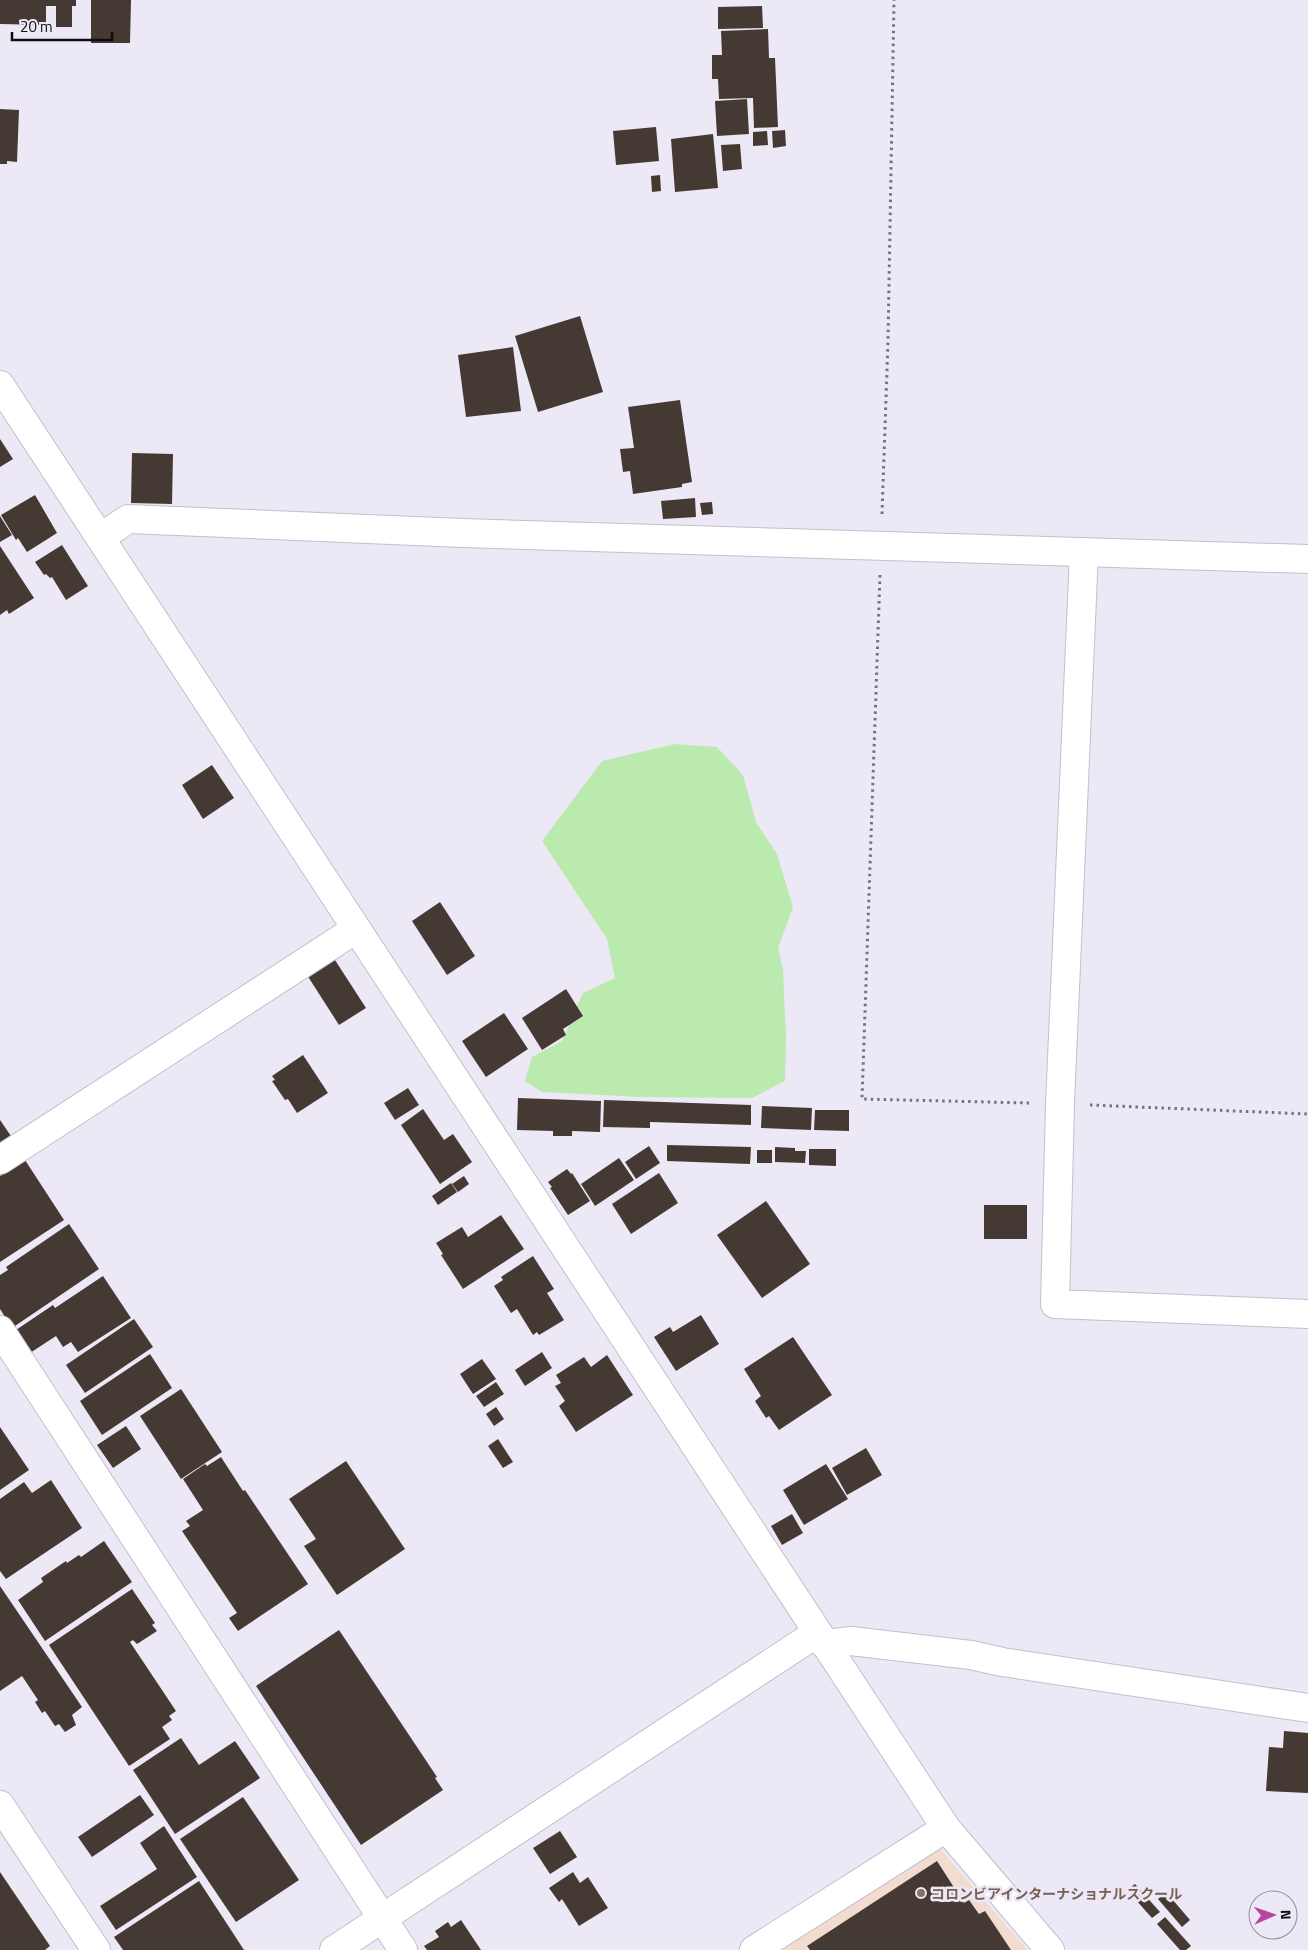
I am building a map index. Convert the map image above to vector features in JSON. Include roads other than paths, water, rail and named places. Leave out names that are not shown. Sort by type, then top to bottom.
[{"type":"street","points":[[0,385],[946,1828],[1050,1950]]},
{"type":"street","points":[[101,537],[128,519],[463,533],[1308,558]]},
{"type":"street","points":[[1084,552],[1060,1104],[1055,1304],[1308,1314]]},
{"type":"street","points":[[0,1160],[356,929]]},
{"type":"street","points":[[0,1330],[403,1950]]},
{"type":"street","points":[[334,1950],[821,1638],[971,1655],[1002,1662],[1308,1708]]},
{"type":"street","points":[[0,1805],[96,1950]]},
{"type":"street","points":[[754,1950],[946,1828]]},
{"type":"place","name":"コロンビアインターナショナルスクール","points":[[921,1893]]}]
